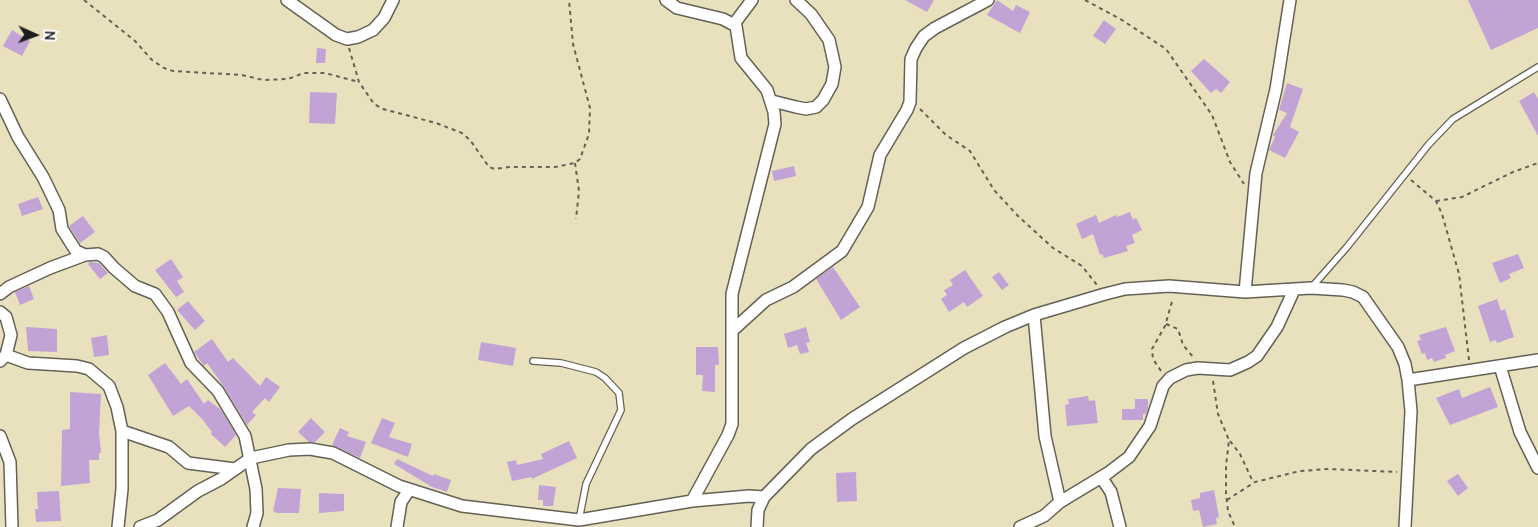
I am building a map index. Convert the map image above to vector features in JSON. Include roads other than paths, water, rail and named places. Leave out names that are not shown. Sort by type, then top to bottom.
[{"type":"street","points":[[287,0],[336,35],[347,39],[358,37],[373,30],[384,18],[393,0]]},
{"type":"street","points":[[666,0],[676,8],[723,19],[734,24]]},
{"type":"street","points":[[692,501],[728,435],[732,424],[732,294],[774,124],[772,101],[767,90],[741,58],[734,24],[752,0]]},
{"type":"street","points":[[772,101],[806,109],[816,106],[823,100],[832,84],[835,67],[829,40],[811,14],[796,0]]},
{"type":"street","points":[[733,330],[766,300],[792,287],[842,251],[868,207],[880,155],[899,126],[910,102],[911,59],[924,36],[934,28],[988,0]]},
{"type":"street","points":[[1245,292],[1253,192],[1260,151],[1276,89],[1290,0]]},
{"type":"street","points":[[0,100],[18,138],[43,177],[59,210],[62,229],[76,251],[85,255]]},
{"type":"street","points":[[0,294],[21,281],[85,255],[101,254],[135,286],[155,294],[174,323],[196,371],[210,381],[233,414],[245,436],[256,490],[257,514],[253,527]]},
{"type":"street","points":[[757,527],[758,510],[764,497],[812,449],[852,419],[971,345],[1034,315],[1105,294],[1125,289],[1177,286],[1245,292],[1311,288],[1353,292],[1363,297],[1398,347],[1405,364],[1408,380],[1411,411],[1405,527]]},
{"type":"street","points":[[1020,527],[1044,516],[1060,502],[1120,466],[1136,450],[1150,426],[1166,383],[1177,374],[1208,368],[1230,370],[1257,356],[1277,327],[1294,290]]},
{"type":"street","points":[[0,312],[6,317],[11,335],[3,358],[28,363],[77,366],[89,369],[109,386],[117,407],[122,431],[122,489],[118,527]]},
{"type":"street","points":[[1034,315],[1045,436],[1060,502]]},
{"type":"street","points":[[1408,380],[1538,360]]},
{"type":"street","points":[[1500,366],[1520,432],[1538,468]]},
{"type":"street","points":[[122,431],[169,447],[188,463],[235,469]]},
{"type":"street","points":[[0,436],[10,462],[12,527]]},
{"type":"street","points":[[140,527],[158,520],[198,491],[221,480],[251,458],[289,450],[325,451],[343,457],[378,477],[409,490],[462,506],[579,520],[692,501],[764,497]]},
{"type":"street","points":[[1101,477],[1111,492],[1120,527]]},
{"type":"street","points":[[396,527],[401,502],[409,490]]},
{"type":"lane","points":[[1311,288],[1347,247],[1404,174],[1452,119],[1538,67]]},
{"type":"lane","points":[[533,360],[561,363],[596,372],[605,378],[619,393],[621,410],[586,484],[579,520]]}]
